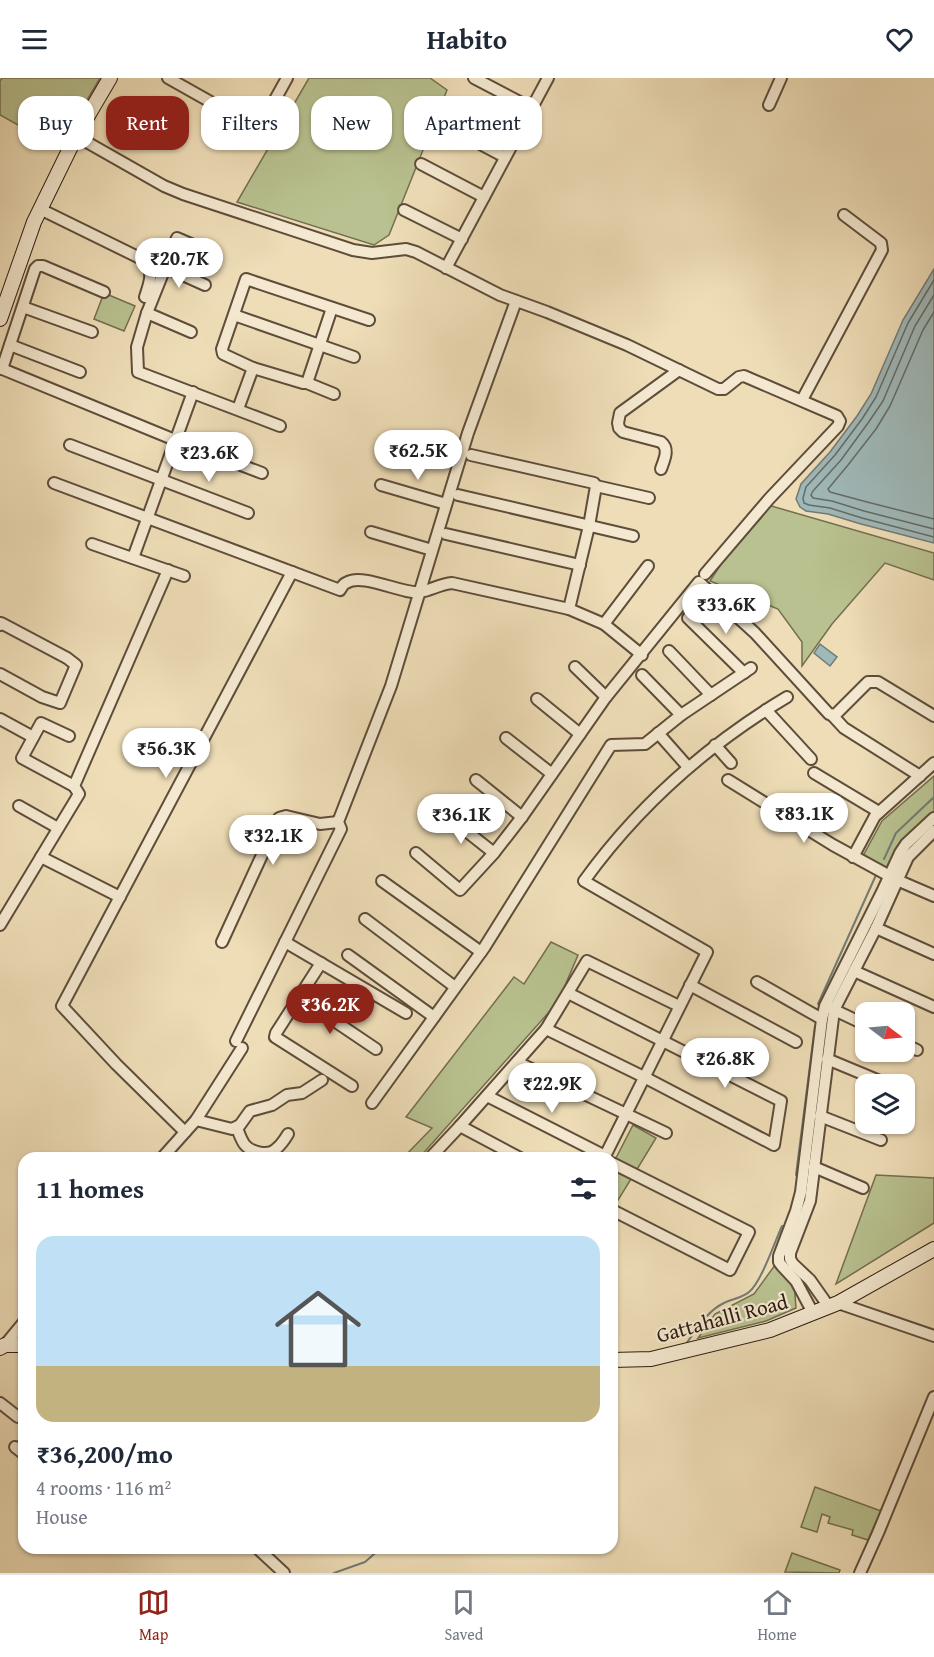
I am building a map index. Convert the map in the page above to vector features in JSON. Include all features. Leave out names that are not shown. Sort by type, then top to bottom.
[{"type":"main road","points":[[94,105],[110,78]]},
{"type":"main road","points":[[0,319],[40,209],[69,150]]},
{"type":"main road","name":"Gattahalli Road","points":[[618,1360],[651,1359],[770,1330],[833,1305],[934,1249]]},
{"type":"main road","points":[[3,1347],[18,1346]]},
{"type":"street","points":[[168,78],[255,127],[261,125],[287,78]]},
{"type":"street","points":[[474,78],[508,96]]},
{"type":"street","points":[[538,96],[548,78]]},
{"type":"street","points":[[769,105],[781,78]]},
{"type":"street","points":[[94,146],[164,186],[183,194],[353,250],[372,253],[406,249],[416,252],[500,295],[617,341],[718,389],[724,389],[739,377],[749,377],[837,416],[840,421],[838,426],[769,499],[705,574]]},
{"type":"street","points":[[492,150],[505,157]]},
{"type":"street","points":[[446,268],[509,150]]},
{"type":"street","points":[[421,164],[484,197]]},
{"type":"street","points":[[40,209],[146,261],[151,278],[145,297]]},
{"type":"street","points":[[404,210],[462,239]]},
{"type":"street","points":[[802,400],[882,250],[881,243],[844,215]]},
{"type":"street","points":[[200,248],[177,238],[147,313],[137,347],[138,372],[280,426]]},
{"type":"street","points":[[104,292],[43,266],[38,266],[35,269],[1,369],[175,440],[262,472]]},
{"type":"street","points":[[165,267],[205,285]]},
{"type":"street","points":[[334,394],[307,383],[253,368],[223,354],[222,350],[246,279],[369,320]]},
{"type":"street","points":[[167,1152],[196,1120],[239,1045],[285,942],[340,833],[338,822],[391,686],[459,462],[516,301]]},
{"type":"street","points":[[23,307],[92,332]]},
{"type":"street","points":[[307,383],[332,308]]},
{"type":"street","points":[[147,313],[191,332]]},
{"type":"street","points":[[234,315],[354,357]]},
{"type":"street","points":[[10,345],[80,372]]},
{"type":"street","points":[[238,409],[253,368]]},
{"type":"street","points":[[661,469],[666,449],[664,445],[661,442],[623,432],[619,428],[619,417],[620,413],[679,370]]},
{"type":"street","points":[[133,558],[193,392]]},
{"type":"street","points":[[392,442],[459,462]]},
{"type":"street","points":[[70,444],[248,513]]},
{"type":"street","points":[[471,455],[649,498]]},
{"type":"street","points":[[54,483],[340,590],[346,582],[356,580],[418,593],[452,583],[569,609],[604,624],[642,655]]},
{"type":"street","points":[[381,484],[446,504]]},
{"type":"street","points":[[569,609],[596,486]]},
{"type":"street","points":[[458,495],[633,536]]},
{"type":"street","points":[[371,532],[432,550]]},
{"type":"street","points":[[446,534],[580,565]]},
{"type":"street","points":[[92,544],[184,576]]},
{"type":"street","points":[[604,624],[648,566]]},
{"type":"street","points":[[74,786],[168,570]]},
{"type":"street","points":[[185,1132],[116,1064],[62,1006],[292,572]]},
{"type":"street","points":[[416,853],[459,890],[494,853],[606,697],[699,582],[755,633],[844,728],[920,776]]},
{"type":"street","points":[[372,1103],[481,952],[611,745],[645,744],[681,715],[747,671],[688,618]]},
{"type":"street","points":[[0,625],[1,623],[76,665],[60,703],[42,697],[0,674]]},
{"type":"street","points":[[669,651],[711,695]]},
{"type":"street","points":[[575,667],[606,697]]},
{"type":"street","points":[[642,675],[681,715]]},
{"type":"street","points":[[832,715],[835,715],[868,682],[873,681],[934,716]]},
{"type":"street","points":[[610,1152],[625,1114],[707,952],[584,880],[634,819],[688,767],[766,710],[787,698]]},
{"type":"street","points":[[537,699],[580,734]]},
{"type":"street","points":[[766,710],[811,759]]},
{"type":"street","points":[[0,719],[33,738]]},
{"type":"street","points":[[0,925],[4,908],[41,858],[79,794],[74,786],[22,758],[41,723],[69,736]]},
{"type":"street","points":[[658,733],[688,767]]},
{"type":"street","points":[[506,738],[552,774]]},
{"type":"street","points":[[716,745],[731,763]]},
{"type":"street","points":[[854,857],[875,816],[934,763]]},
{"type":"street","points":[[814,773],[879,812]]},
{"type":"street","points":[[476,780],[522,817]]},
{"type":"street","points":[[728,780],[854,857],[934,896]]},
{"type":"street","points":[[19,806],[58,828]]},
{"type":"street","points":[[446,815],[494,853]]},
{"type":"street","points":[[222,942],[279,818],[286,816],[320,824],[338,822]]},
{"type":"street","points":[[813,1313],[796,1281],[779,1262],[779,1256],[801,1192],[822,1018],[854,971],[876,928],[894,878],[900,853],[906,844],[934,818]]},
{"type":"street","points":[[932,836],[908,857],[894,878],[830,1008],[827,1059],[810,1202],[793,1244],[790,1259],[833,1305],[934,1336]]},
{"type":"street","points":[[41,858],[120,897]]},
{"type":"street","points":[[382,881],[481,952]]},
{"type":"street","points":[[365,919],[455,987]]},
{"type":"street","points":[[876,928],[934,954]]},
{"type":"street","points":[[285,942],[406,1013]]},
{"type":"street","points":[[348,955],[434,1017]]},
{"type":"street","points":[[436,1152],[546,1029],[587,961],[680,1006]]},
{"type":"street","points":[[321,963],[275,1037],[352,1086]]},
{"type":"street","points":[[854,971],[934,1007]]},
{"type":"street","points":[[757,982],[822,1018]]},
{"type":"street","points":[[690,985],[796,1042]]},
{"type":"street","points":[[546,1029],[774,1145],[781,1101],[568,993]]},
{"type":"street","points":[[298,997],[376,1049]]},
{"type":"street","points":[[830,1008],[855,1020]]},
{"type":"street","points":[[827,1059],[863,1074]]},
{"type":"street","points":[[517,1062],[666,1133]]},
{"type":"street","points":[[196,1120],[232,1129],[237,1128],[250,1111],[272,1106],[287,1095],[302,1093],[322,1080]]},
{"type":"street","points":[[487,1096],[594,1152]]},
{"type":"street","points":[[820,1116],[881,1140]]},
{"type":"street","points":[[460,1126],[509,1152]]},
{"type":"street","points":[[237,1128],[244,1144],[249,1149],[262,1152]]},
{"type":"street","points":[[273,1152],[288,1134]]},
{"type":"street","points":[[618,1165],[749,1232],[730,1270],[618,1213]]},
{"type":"street","points":[[814,1167],[863,1188]]},
{"type":"street","points":[[3,1347],[18,1329]]},
{"type":"street","points":[[860,1573],[934,1397]]},
{"type":"street","points":[[0,1403],[18,1416]]},
{"type":"street","points":[[263,1554],[284,1573]]},
{"type":"green space","points":[[2,78],[100,78],[89,96],[18,96],[18,125],[0,115],[0,81]]},
{"type":"green space","points":[[309,78],[430,78],[447,90],[445,96],[404,96],[404,150],[423,150],[389,235],[374,245],[237,202],[267,150],[299,150],[299,96]]},
{"type":"green space","points":[[104,293],[135,306],[124,331],[94,319]]},
{"type":"green space","points":[[761,503],[934,553],[934,580],[885,563],[832,624],[802,666],[802,642],[778,609],[710,581]]},
{"type":"green space","points":[[934,776],[934,812],[901,842],[888,870],[863,856],[882,821]]},
{"type":"green space","points":[[551,942],[578,955],[558,1002],[424,1152],[409,1152],[432,1128],[406,1117],[514,977],[524,984]]},
{"type":"green space","points":[[633,1125],[656,1138],[636,1171],[618,1162],[618,1154]]},
{"type":"green space","points":[[618,1173],[631,1179],[618,1200]]},
{"type":"green space","points":[[876,1175],[934,1178],[934,1223],[836,1284]]},
{"type":"green space","points":[[775,1265],[794,1282],[796,1308],[766,1321],[698,1338],[715,1314],[754,1294]]},
{"type":"green space","points":[[815,1487],[881,1511],[868,1540],[852,1535],[853,1530],[828,1523],[830,1517],[822,1514],[817,1532],[801,1527]]},
{"type":"green space","points":[[792,1553],[840,1570],[839,1573],[785,1572]]},
{"type":"water","points":[[934,269],[934,543],[828,514],[806,511],[800,507],[796,499],[801,484],[830,452],[871,394],[903,320]]},
{"type":"water","points":[[820,644],[837,657],[830,666],[814,653]]},
{"type":"waterway","points":[[884,859],[896,833],[934,797]]},
{"type":"waterway","points":[[818,1004],[876,875]]},
{"type":"waterway","points":[[796,1175],[815,1026]]},
{"type":"waterway","points":[[686,1344],[712,1311],[746,1294],[754,1287],[782,1226]]},
{"type":"waterway","points":[[334,1573],[365,1562],[374,1554]]}]
